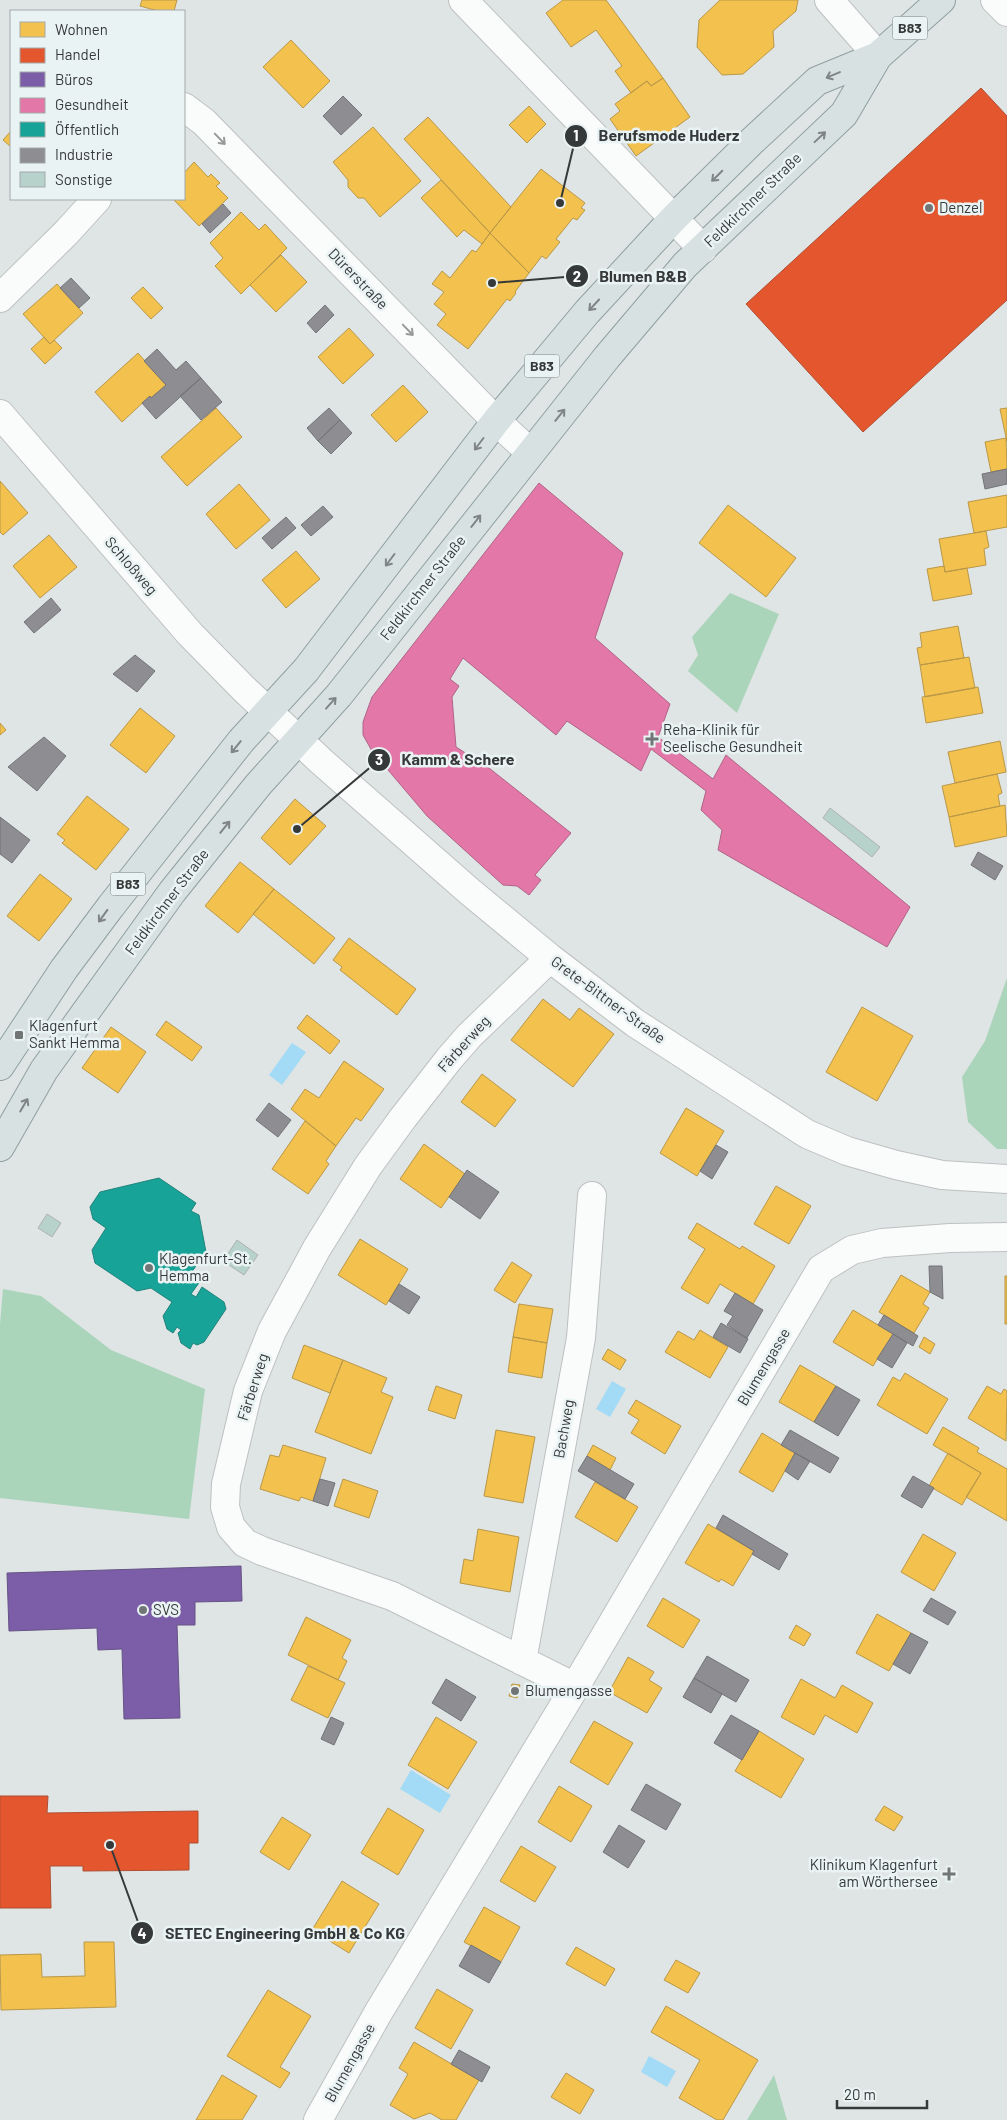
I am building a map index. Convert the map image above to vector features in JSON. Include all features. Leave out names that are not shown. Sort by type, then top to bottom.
[{"type":"main road","name":"Feldkirchner Straße","points":[[0,1147],[44,1070],[166,900],[258,785],[338,695],[530,452],[686,265],[844,114],[878,56],[941,0]]},
{"type":"main road","name":"Feldkirchner Straße","points":[[0,1066],[64,969],[111,906],[241,741],[306,670],[496,421],[587,312],[674,218],[751,142],[817,82],[878,56]]},
{"type":"street","points":[[463,0],[703,248]]},
{"type":"street","points":[[829,0],[878,56]]},
{"type":"street","points":[[994,0],[1007,12]]},
{"type":"street","name":"Dürerstraße","points":[[185,108],[204,122],[496,421],[530,452]]},
{"type":"street","points":[[0,298],[66,233],[96,200]]},
{"type":"street","name":"Schloßweg","points":[[0,414],[190,634],[244,689],[269,711]]},
{"type":"street","name":"Grete-Bittner-Straße","points":[[269,711],[329,769],[468,891],[550,958],[636,1022],[807,1134],[847,1150],[896,1165],[942,1175],[1007,1179]]},
{"type":"street","name":"Färberweg","points":[[550,958],[479,1026],[449,1059],[368,1166],[317,1248],[272,1331],[248,1391],[226,1484],[226,1507],[231,1527],[245,1543],[262,1551],[392,1596],[575,1687]]},
{"type":"street","name":"Bachweg","points":[[522,1661],[580,1338],[592,1196]]},
{"type":"street","name":"Blumengasse","points":[[318,2120],[378,2013],[575,1687],[821,1269],[852,1250],[882,1243],[950,1238],[1007,1237]]},
{"type":"green space","points":[[730,593],[779,614],[737,713],[688,671],[698,655],[692,637]]},
{"type":"green space","points":[[1007,978],[1007,1149],[997,1149],[968,1122],[962,1077],[985,1041]]},
{"type":"green space","points":[[3,1289],[41,1296],[111,1350],[205,1389],[189,1519],[0,1498],[0,1324]]},
{"type":"green space","points":[[774,2075],[787,2120],[747,2120]]},
{"type":"water","points":[[292,1043],[306,1052],[282,1085],[269,1075]]},
{"type":"water","points":[[612,1381],[626,1389],[610,1417],[596,1409]]},
{"type":"water","points":[[411,1770],[451,1795],[440,1813],[400,1789]]},
{"type":"water","points":[[649,2056],[676,2071],[667,2087],[641,2072]]},
{"type":"building: Wohnen","points":[[142,0],[177,0],[174,10],[154,10],[140,6]]},
{"type":"building: Wohnen","points":[[563,0],[606,0],[663,78],[651,86],[647,81],[631,93],[615,71],[622,66],[596,30],[571,47],[546,13]]},
{"type":"building: Wohnen","points":[[720,0],[798,0],[796,11],[773,31],[774,47],[743,74],[722,75],[697,47],[699,20]]},
{"type":"building: Wohnen","points":[[291,40],[330,81],[303,108],[263,67]]},
{"type":"building: Wohnen","points":[[663,78],[690,117],[636,156],[610,119],[620,111],[615,104],[647,81],[651,86]]},
{"type":"building: Wohnen","points":[[529,106],[546,124],[527,143],[509,125]]},
{"type":"building: Wohnen","points":[[428,117],[511,207],[490,233],[404,139]]},
{"type":"building: Wohnen","points":[[373,127],[421,181],[380,217],[364,198],[358,198],[348,187],[348,180],[333,162]]},
{"type":"building: Wohnen","points":[[10,132],[10,146],[3,140]]},
{"type":"building: Wohnen","points":[[194,162],[208,177],[211,174],[220,183],[216,186],[228,198],[199,226],[174,200],[185,200],[185,172]]},
{"type":"building: Wohnen","points":[[541,169],[585,203],[581,208],[585,210],[577,220],[573,218],[556,239],[560,242],[546,259],[542,256],[529,273],[490,233]]},
{"type":"building: Wohnen","points":[[441,180],[490,233],[482,244],[464,230],[457,237],[421,198]]},
{"type":"building: Wohnen","points":[[241,212],[259,230],[265,224],[287,248],[241,294],[215,266],[223,258],[210,243]]},
{"type":"building: Wohnen","points":[[490,233],[529,273],[510,301],[507,299],[468,349],[437,325],[446,314],[434,304],[444,292],[432,284],[442,271],[450,278],[472,250],[476,252]]},
{"type":"building: Wohnen","points":[[281,255],[307,282],[276,312],[250,285]]},
{"type":"building: Wohnen","points":[[57,284],[83,313],[50,344],[23,314]]},
{"type":"building: Wohnen","points":[[143,287],[163,308],[151,319],[131,298]]},
{"type":"building: Wohnen","points":[[349,328],[374,355],[343,384],[318,357]]},
{"type":"building: Wohnen","points":[[44,337],[50,344],[54,340],[62,348],[45,364],[31,349]]},
{"type":"building: Wohnen","points":[[138,353],[166,385],[151,398],[150,396],[122,422],[95,392]]},
{"type":"building: Wohnen","points":[[403,385],[428,412],[396,442],[371,415]]},
{"type":"building: Wohnen","points":[[216,408],[242,437],[187,486],[161,457]]},
{"type":"building: Wohnen","points":[[1007,408],[1007,442],[1000,409]]},
{"type":"building: Wohnen","points":[[1006,438],[1007,469],[991,472],[985,442]]},
{"type":"building: Wohnen","points":[[0,481],[28,513],[3,535],[0,532]]},
{"type":"building: Wohnen","points":[[239,484],[270,520],[236,549],[206,514]]},
{"type":"building: Wohnen","points":[[1007,495],[1007,527],[974,533],[968,502]]},
{"type":"building: Wohnen","points":[[728,505],[796,558],[766,597],[699,543]]},
{"type":"building: Wohnen","points":[[986,531],[989,547],[984,549],[986,565],[945,572],[939,539]]},
{"type":"building: Wohnen","points":[[49,535],[77,567],[40,598],[13,566]]},
{"type":"building: Wohnen","points":[[296,551],[320,579],[286,608],[262,580]]},
{"type":"building: Wohnen","points":[[944,566],[945,572],[967,568],[972,594],[933,601],[927,569]]},
{"type":"building: Wohnen","points":[[958,626],[964,658],[920,665],[917,648],[922,647],[920,633]]},
{"type":"building: Wohnen","points":[[969,657],[975,688],[925,697],[920,665]]},
{"type":"building: Wohnen","points":[[978,687],[983,713],[926,723],[922,697]]},
{"type":"building: Wohnen","points":[[140,708],[175,736],[146,773],[110,745]]},
{"type":"building: Wohnen","points":[[0,723],[6,730],[0,735]]},
{"type":"building: Wohnen","points":[[1000,741],[1006,772],[955,783],[948,752]]},
{"type":"building: Wohnen","points":[[997,774],[1002,793],[998,795],[1000,806],[949,817],[942,786]]},
{"type":"building: Wohnen","points":[[87,796],[129,829],[96,870],[62,843],[65,840],[57,834]]},
{"type":"building: Wohnen","points":[[295,799],[326,826],[290,865],[261,838]]},
{"type":"building: Wohnen","points":[[1005,805],[1007,836],[955,847],[949,817]]},
{"type":"building: Wohnen","points":[[240,862],[274,889],[238,933],[205,906]]},
{"type":"building: Wohnen","points":[[40,874],[72,899],[39,941],[7,916]]},
{"type":"building: Wohnen","points":[[274,889],[335,938],[314,964],[253,914]]},
{"type":"building: Wohnen","points":[[349,938],[416,989],[397,1015],[340,970],[342,967],[333,960]]},
{"type":"building: Wohnen","points":[[543,999],[570,1020],[579,1008],[614,1034],[573,1087],[511,1040]]},
{"type":"building: Wohnen","points":[[862,1007],[913,1036],[877,1101],[826,1072]]},
{"type":"building: Wohnen","points":[[307,1015],[340,1041],[330,1054],[297,1028]]},
{"type":"building: Wohnen","points":[[166,1021],[202,1047],[192,1061],[156,1035]]},
{"type":"building: Wohnen","points":[[111,1027],[146,1052],[118,1093],[82,1068]]},
{"type":"building: Wohnen","points":[[344,1061],[384,1089],[361,1121],[356,1118],[336,1146],[291,1109],[305,1089],[319,1098]]},
{"type":"building: Wohnen","points":[[482,1074],[516,1100],[495,1127],[461,1102]]},
{"type":"building: Wohnen","points":[[686,1108],[724,1131],[697,1176],[660,1153]]},
{"type":"building: Wohnen","points":[[305,1121],[336,1146],[326,1161],[329,1164],[308,1194],[272,1169]]},
{"type":"building: Wohnen","points":[[424,1144],[465,1174],[441,1208],[400,1179]]},
{"type":"building: Wohnen","points":[[776,1186],[811,1206],[789,1244],[754,1224]]},
{"type":"building: Wohnen","points":[[697,1223],[740,1249],[742,1246],[775,1266],[753,1304],[720,1284],[708,1304],[681,1288],[705,1249],[688,1238]]},
{"type":"building: Wohnen","points":[[360,1239],[408,1269],[386,1305],[338,1275]]},
{"type":"building: Wohnen","points":[[512,1262],[532,1275],[515,1303],[494,1290]]},
{"type":"building: Wohnen","points":[[901,1275],[930,1292],[923,1304],[929,1308],[914,1333],[879,1312]]},
{"type":"building: Wohnen","points":[[1005,1276],[1007,1276],[1007,1324],[1005,1324]]},
{"type":"building: Wohnen","points":[[519,1304],[553,1309],[547,1343],[513,1337]]},
{"type":"building: Wohnen","points":[[853,1310],[893,1334],[873,1366],[833,1342]]},
{"type":"building: Wohnen","points":[[700,1330],[728,1347],[710,1378],[665,1352],[678,1331],[694,1340]]},
{"type":"building: Wohnen","points":[[513,1337],[547,1343],[542,1378],[508,1372]]},
{"type":"building: Wohnen","points":[[924,1337],[935,1344],[930,1354],[919,1347]]},
{"type":"building: Wohnen","points":[[304,1345],[343,1360],[330,1393],[292,1378]]},
{"type":"building: Wohnen","points":[[608,1349],[626,1360],[620,1370],[602,1359]]},
{"type":"building: Wohnen","points":[[343,1360],[387,1378],[381,1392],[393,1397],[371,1454],[315,1432]]},
{"type":"building: Wohnen","points":[[800,1365],[836,1386],[814,1422],[779,1402]]},
{"type":"building: Wohnen","points":[[905,1373],[948,1399],[927,1434],[877,1405],[893,1377],[900,1381]]},
{"type":"building: Wohnen","points":[[436,1386],[462,1395],[455,1419],[428,1410]]},
{"type":"building: Wohnen","points":[[987,1386],[1001,1394],[1004,1389],[1007,1391],[1006,1441],[968,1418]]},
{"type":"building: Wohnen","points":[[636,1400],[681,1426],[665,1454],[631,1433],[639,1420],[628,1413]]},
{"type":"building: Wohnen","points":[[943,1427],[979,1448],[977,1452],[1007,1469],[1007,1521],[966,1497],[981,1473],[933,1445]]},
{"type":"building: Wohnen","points":[[496,1430],[535,1437],[523,1503],[484,1496]]},
{"type":"building: Wohnen","points":[[762,1433],[795,1453],[773,1492],[739,1472]]},
{"type":"building: Wohnen","points":[[283,1445],[326,1458],[313,1501],[301,1497],[299,1501],[260,1489],[270,1455],[279,1457]]},
{"type":"building: Wohnen","points":[[593,1445],[616,1458],[610,1470],[587,1456]]},
{"type":"building: Wohnen","points":[[948,1453],[981,1473],[962,1505],[929,1486]]},
{"type":"building: Wohnen","points":[[343,1479],[378,1491],[369,1518],[334,1506]]},
{"type":"building: Wohnen","points":[[595,1482],[638,1507],[617,1542],[575,1517]]},
{"type":"building: Wohnen","points":[[708,1524],[754,1551],[733,1586],[721,1579],[719,1582],[685,1563]]},
{"type":"building: Wohnen","points":[[478,1529],[519,1537],[510,1592],[460,1583],[464,1559],[473,1561]]},
{"type":"building: Wohnen","points":[[923,1534],[956,1553],[934,1591],[901,1572]]},
{"type":"building: Wohnen","points":[[663,1598],[700,1620],[683,1648],[647,1626]]},
{"type":"building: Wohnen","points":[[877,1614],[911,1633],[889,1671],[856,1653]]},
{"type":"building: Wohnen","points":[[306,1617],[351,1640],[342,1658],[347,1661],[338,1680],[288,1655]]},
{"type":"building: Wohnen","points":[[796,1625],[811,1634],[804,1646],[789,1638]]},
{"type":"building: Wohnen","points":[[628,1657],[654,1672],[649,1680],[662,1688],[647,1713],[609,1692]]},
{"type":"building: Wohnen","points":[[308,1666],[345,1683],[328,1718],[291,1700]]},
{"type":"building: Wohnen","points":[[801,1679],[835,1698],[842,1685],[873,1703],[857,1733],[825,1715],[814,1735],[781,1717]]},
{"type":"building: Wohnen","name":"Blumengasse","points":[[512,1684],[520,1685],[517,1698],[509,1696]]},
{"type":"building: Wohnen","points":[[436,1717],[477,1742],[448,1789],[408,1765]]},
{"type":"building: Wohnen","points":[[594,1721],[633,1743],[608,1785],[570,1762]]},
{"type":"building: Wohnen","points":[[759,1731],[804,1759],[781,1798],[735,1771]]},
{"type":"building: Wohnen","points":[[559,1786],[592,1806],[571,1842],[538,1822]]},
{"type":"building: Wohnen","points":[[884,1806],[903,1817],[894,1831],[875,1820]]},
{"type":"building: Wohnen","points":[[388,1808],[424,1830],[398,1875],[361,1853]]},
{"type":"building: Wohnen","points":[[282,1817],[311,1835],[289,1870],[260,1852]]},
{"type":"building: Wohnen","points":[[521,1846],[556,1867],[535,1902],[500,1881]]},
{"type":"building: Wohnen","points":[[342,1881],[379,1904],[349,1953],[312,1930]]},
{"type":"building: Wohnen","points":[[484,1907],[520,1927],[501,1962],[464,1942]]},
{"type":"building: Wohnen","points":[[84,1942],[114,1942],[116,2007],[1,2010],[0,1955],[41,1954],[42,1977],[85,1976]]},
{"type":"building: Wohnen","points":[[576,1947],[615,1969],[605,1986],[566,1964]]},
{"type":"building: Wohnen","points":[[676,1960],[700,1973],[688,1993],[664,1980]]},
{"type":"building: Wohnen","points":[[437,1989],[473,2010],[451,2049],[415,2028]]},
{"type":"building: Wohnen","points":[[268,1990],[311,2016],[280,2067],[290,2073],[280,2088],[227,2056]]},
{"type":"building: Wohnen","points":[[666,2006],[758,2060],[723,2120],[717,2120],[679,2098],[700,2060],[651,2032]]},
{"type":"building: Wohnen","points":[[414,2042],[479,2080],[456,2120],[442,2120],[430,2113],[414,2119],[390,2105],[408,2074],[399,2068]]},
{"type":"building: Wohnen","points":[[566,2073],[594,2090],[580,2114],[551,2097]]},
{"type":"building: Wohnen","points":[[222,2075],[257,2096],[242,2120],[196,2120]]},
{"type":"building: Handel","name":"Denzel","points":[[981,88],[1007,116],[1007,300],[863,432],[746,304]]},
{"type":"building: Handel","points":[[0,1796],[48,1796],[47,1813],[198,1811],[198,1843],[189,1843],[189,1870],[83,1871],[83,1866],[50,1866],[51,1908],[0,1908]]},
{"type":"building: Büros","points":[[241,1566],[242,1601],[195,1602],[195,1625],[177,1625],[180,1718],[124,1719],[122,1649],[98,1650],[97,1628],[9,1631],[7,1573]]},
{"type":"building: Gesundheit","points":[[539,483],[623,553],[595,638],[670,704],[658,737],[713,779],[726,755],[910,907],[887,947],[718,850],[722,830],[701,810],[706,791],[651,749],[641,771],[567,721],[556,735],[463,658],[450,679],[459,686],[452,697],[456,747],[489,768],[571,833],[535,875],[541,880],[529,895],[517,886],[503,885],[427,816],[372,751],[363,735],[363,722],[372,697]]},
{"type":"building: Öffentlich","name":"Klagenfurt-St. Hemma","points":[[159,1178],[196,1203],[191,1211],[199,1215],[206,1252],[191,1273],[201,1280],[191,1294],[196,1297],[202,1287],[224,1302],[226,1309],[204,1342],[197,1345],[193,1343],[190,1349],[181,1343],[178,1333],[181,1330],[177,1327],[173,1333],[167,1329],[163,1316],[172,1302],[151,1288],[137,1291],[95,1263],[92,1250],[106,1228],[93,1219],[90,1207],[100,1192]]},
{"type":"building: Industrie","points":[[343,96],[362,115],[341,135],[323,116]]},
{"type":"building: Industrie","points":[[223,204],[231,213],[210,233],[202,224]]},
{"type":"building: Industrie","points":[[71,278],[90,298],[79,308],[60,288]]},
{"type":"building: Industrie","points":[[325,305],[334,315],[316,333],[307,323]]},
{"type":"building: Industrie","points":[[157,349],[176,370],[186,361],[201,378],[156,419],[142,403],[166,385],[144,361]]},
{"type":"building: Industrie","points":[[201,378],[222,402],[201,420],[180,396]]},
{"type":"building: Industrie","points":[[329,408],[340,420],[318,441],[307,428]]},
{"type":"building: Industrie","points":[[340,420],[352,433],[331,454],[318,441]]},
{"type":"building: Industrie","points":[[1007,469],[1007,484],[985,489],[982,474]]},
{"type":"building: Industrie","points":[[323,506],[333,517],[311,536],[301,525]]},
{"type":"building: Industrie","points":[[286,517],[296,528],[272,549],[262,538]]},
{"type":"building: Industrie","points":[[51,598],[61,610],[34,633],[24,622]]},
{"type":"building: Industrie","points":[[135,655],[155,671],[137,692],[113,674]]},
{"type":"building: Industrie","points":[[44,737],[66,756],[37,791],[8,767]]},
{"type":"building: Industrie","points":[[0,817],[30,840],[12,863],[0,854]]},
{"type":"building: Industrie","points":[[978,852],[1003,866],[995,880],[971,865]]},
{"type":"building: Industrie","points":[[269,1103],[291,1120],[278,1137],[256,1120]]},
{"type":"building: Industrie","points":[[716,1145],[728,1152],[712,1179],[700,1171]]},
{"type":"building: Industrie","points":[[467,1170],[499,1192],[480,1219],[449,1197]]},
{"type":"building: Industrie","points":[[929,1266],[942,1266],[943,1299],[930,1292]]},
{"type":"building: Industrie","points":[[399,1284],[420,1297],[409,1314],[389,1301]]},
{"type":"building: Industrie","points":[[735,1293],[763,1310],[747,1338],[727,1325],[733,1316],[724,1311]]},
{"type":"building: Industrie","points":[[884,1315],[918,1336],[913,1346],[878,1325]]},
{"type":"building: Industrie","points":[[721,1323],[748,1339],[740,1353],[713,1337]]},
{"type":"building: Industrie","points":[[893,1334],[907,1343],[892,1368],[877,1359]]},
{"type":"building: Industrie","points":[[836,1386],[860,1400],[838,1436],[814,1422]]},
{"type":"building: Industrie","points":[[790,1430],[839,1458],[830,1473],[781,1445]]},
{"type":"building: Industrie","points":[[795,1453],[810,1461],[798,1480],[785,1471]]},
{"type":"building: Industrie","points":[[587,1456],[634,1484],[625,1499],[578,1471]]},
{"type":"building: Industrie","points":[[913,1476],[934,1488],[922,1508],[901,1496]]},
{"type":"building: Industrie","points":[[320,1479],[335,1483],[328,1506],[313,1501]]},
{"type":"building: Industrie","points":[[723,1515],[788,1554],[779,1570],[752,1554],[754,1551],[716,1528]]},
{"type":"building: Industrie","points":[[931,1598],[956,1612],[948,1625],[923,1611]]},
{"type":"building: Industrie","points":[[911,1633],[928,1642],[910,1674],[893,1664]]},
{"type":"building: Industrie","points":[[707,1656],[749,1680],[736,1702],[694,1678]]},
{"type":"building: Industrie","points":[[694,1678],[722,1694],[711,1713],[683,1697]]},
{"type":"building: Industrie","points":[[446,1679],[476,1697],[461,1721],[432,1703]]},
{"type":"building: Industrie","points":[[731,1715],[759,1731],[742,1760],[714,1743]]},
{"type":"building: Industrie","points":[[331,1717],[344,1723],[334,1745],[321,1739]]},
{"type":"building: Industrie","points":[[646,1784],[681,1804],[666,1830],[631,1810]]},
{"type":"building: Industrie","points":[[619,1825],[645,1841],[628,1868],[603,1852]]},
{"type":"building: Industrie","points":[[471,1945],[501,1962],[489,1983],[459,1966]]},
{"type":"building: Industrie","points":[[459,2050],[490,2067],[482,2082],[451,2064]]},
{"type":"building: Sonstige","points":[[830,808],[880,847],[872,857],[823,818]]},
{"type":"building: Sonstige","points":[[47,1214],[61,1223],[52,1237],[38,1228]]},
{"type":"building: Sonstige","points":[[237,1240],[258,1255],[244,1275],[223,1261]]},
{"type":"place","name":"Berufsmode Huderz","points":[[560,203]]},
{"type":"place","name":"Denzel","points":[[929,208]]},
{"type":"place","name":"Blumen B&B","points":[[492,283]]},
{"type":"place","name":"Reha-Klinik für Seelische Gesundheit","points":[[652,739]]},
{"type":"place","name":"Kamm & Schere","points":[[297,829]]},
{"type":"place","name":"Klagenfurt Sankt Hemma","points":[[19,1035]]},
{"type":"place","name":"Klagenfurt-St. Hemma","points":[[149,1268]]},
{"type":"place","name":"SVS","points":[[143,1610]]},
{"type":"place","name":"Blumengasse","points":[[515,1691]]},
{"type":"place","name":"SETEC Engineering GmbH & Co KG","points":[[110,1845]]},
{"type":"place","name":"Klinikum Klagenfurt am Wörthersee","points":[[949,1874]]}]
